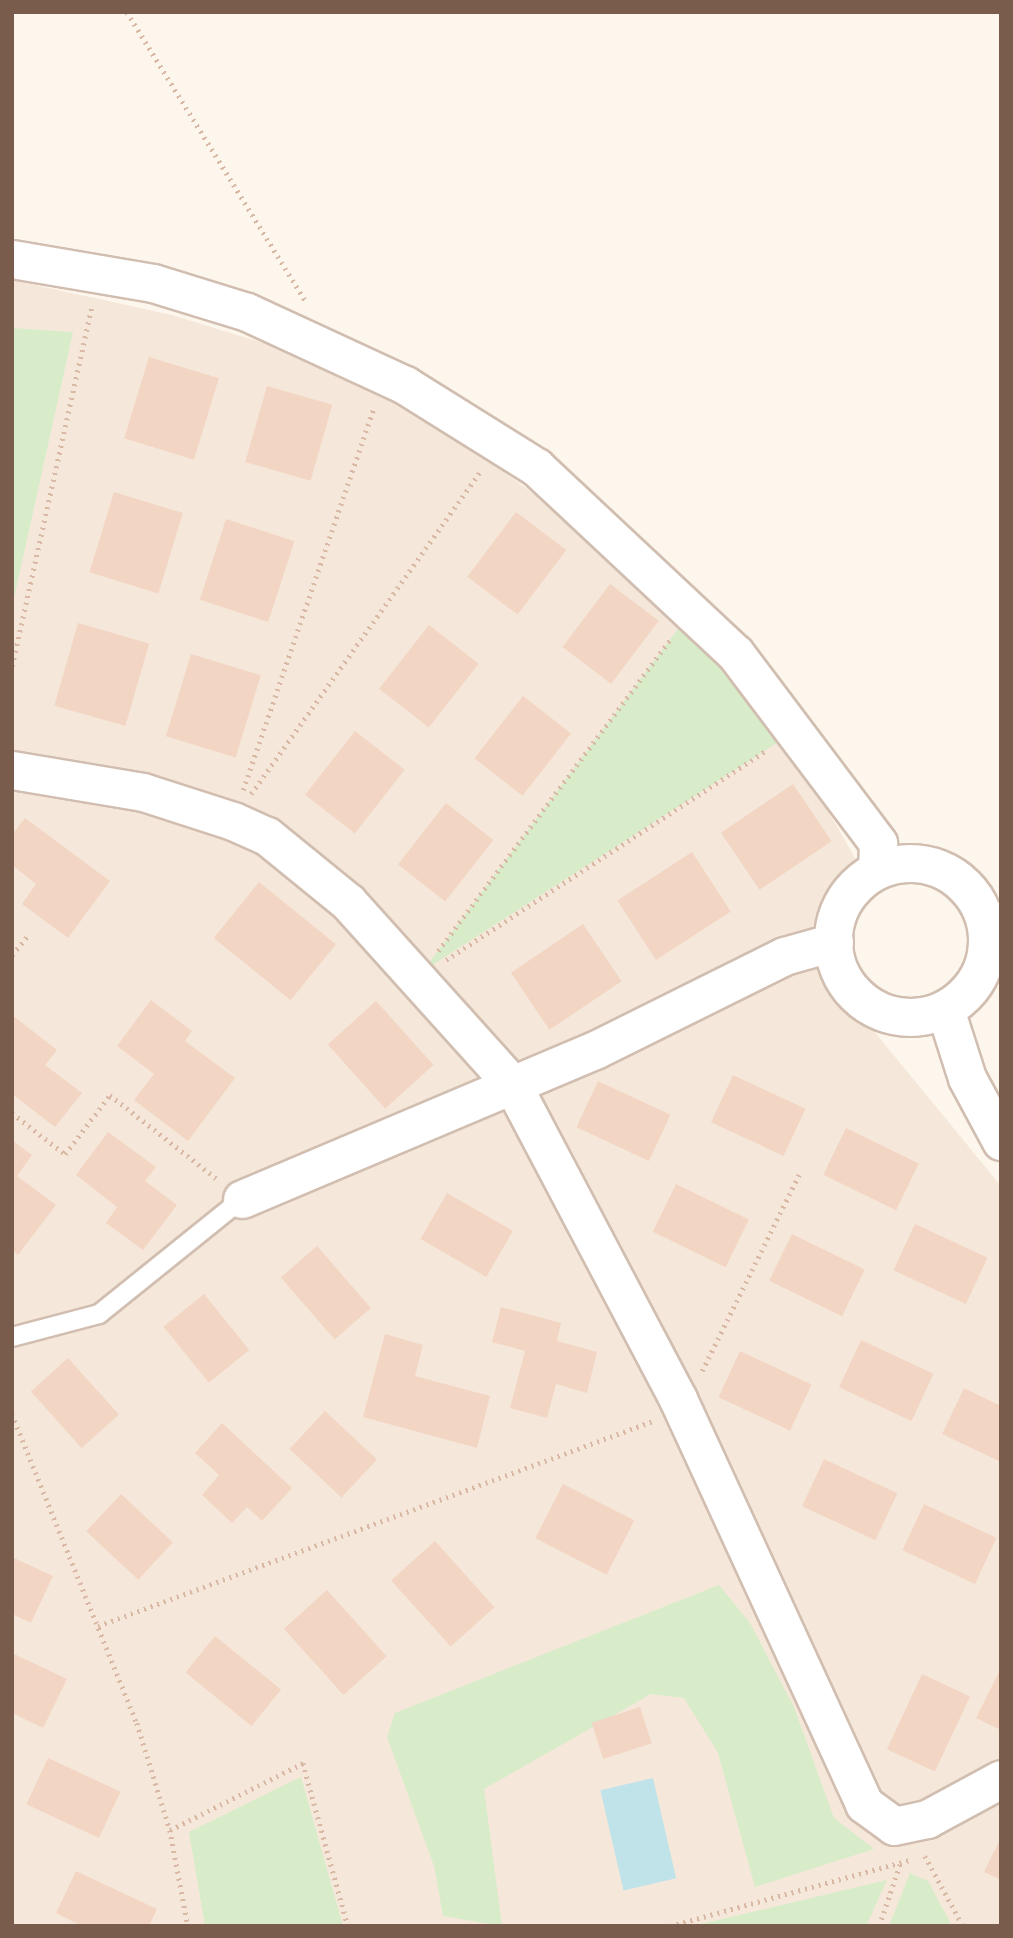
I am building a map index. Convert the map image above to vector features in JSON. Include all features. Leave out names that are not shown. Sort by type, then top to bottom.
[{"type":"street","points":[[12,259],[99,273],[247,312],[384,375],[536,467],[735,653],[878,844],[877,870]]},
{"type":"street","points":[[12,770],[143,792],[233,821],[267,836],[348,902],[512,1084],[683,1410],[864,1804],[894,1826],[948,1807],[1001,1779]]},
{"type":"street","points":[[902,863],[953,876],[993,915],[981,971],[945,1009],[899,1016],[877,1009],[843,976],[834,942],[840,908],[877,870],[902,863]]},
{"type":"street","points":[[242,1199],[512,1084],[784,956],[834,942]]},
{"type":"street","points":[[945,1009],[967,1078],[1001,1141]]},
{"type":"lane","points":[[12,1337],[99,1314],[242,1199]]},
{"type":"path","points":[[127,12],[312,311]]},
{"type":"path","points":[[12,666],[99,273]]},
{"type":"path","points":[[233,821],[384,375]]},
{"type":"path","points":[[233,821],[499,444]]},
{"type":"path","points":[[416,980],[691,610]]},
{"type":"path","points":[[416,980],[794,732]]},
{"type":"path","points":[[12,955],[29,934]]},
{"type":"path","points":[[12,1113],[65,1154],[110,1095],[242,1199]]},
{"type":"path","points":[[98,1626],[683,1410],[801,1171]]},
{"type":"path","points":[[12,1414],[98,1626],[170,1830],[188,1926]]},
{"type":"path","points":[[170,1830],[303,1763],[348,1926]]},
{"type":"path","points":[[670,1926],[925,1856],[948,1807]]},
{"type":"path","points":[[925,1856],[962,1926]]},
{"type":"path","points":[[879,1926],[900,1863]]},
{"type":"shaded area","points":[[12,280],[172,315],[329,363],[473,449],[604,546],[790,744],[872,888],[828,975],[1001,1186],[1001,1926],[12,1926]]},
{"type":"green space","points":[[12,328],[73,332],[12,607]]},
{"type":"green space","points":[[686,618],[794,732],[423,971]]},
{"type":"green space","points":[[719,1585],[750,1623],[794,1707],[834,1818],[874,1849],[755,1887],[718,1753],[684,1698],[651,1694],[484,1789],[502,1926],[443,1916],[434,1866],[387,1737],[395,1713]]},
{"type":"green space","points":[[301,1777],[343,1926],[205,1926],[189,1832]]},
{"type":"green space","points":[[910,1873],[928,1881],[952,1926],[889,1926]]},
{"type":"green space","points":[[887,1880],[866,1926],[693,1926]]},
{"type":"water","points":[[653,1778],[676,1878],[624,1891],[600,1790]]},
{"type":"building","points":[[149,357],[219,378],[194,460],[124,438]]},
{"type":"building","points":[[267,386],[332,405],[311,481],[245,462]]},
{"type":"building","points":[[114,492],[183,513],[158,593],[89,572]]},
{"type":"building","points":[[516,512],[566,550],[518,615],[467,577]]},
{"type":"building","points":[[226,519],[294,541],[268,622],[200,600]]},
{"type":"building","points":[[610,584],[659,621],[611,684],[562,647]]},
{"type":"building","points":[[78,623],[149,643],[125,726],[54,706]]},
{"type":"building","points":[[429,625],[479,664],[429,728],[379,689]]},
{"type":"building","points":[[191,654],[261,675],[236,758],[166,736]]},
{"type":"building","points":[[523,696],[571,734],[522,796],[474,758]]},
{"type":"building","points":[[355,731],[405,770],[355,834],[305,795]]},
{"type":"building","points":[[793,784],[832,841],[759,890],[721,833]]},
{"type":"building","points":[[446,803],[493,840],[445,901],[398,864]]},
{"type":"building","points":[[25,818],[110,881],[68,938],[22,904],[36,884],[12,865],[12,835]]},
{"type":"building","points":[[692,852],[731,912],[656,960],[617,900]]},
{"type":"building","points":[[259,882],[336,944],[291,1000],[214,938]]},
{"type":"building","points":[[583,924],[622,981],[549,1030],[511,973]]},
{"type":"building","points":[[151,1000],[192,1031],[185,1041],[235,1078],[188,1141],[134,1100],[154,1074],[117,1046]]},
{"type":"building","points":[[376,1001],[434,1065],[385,1108],[328,1044]]},
{"type":"building","points":[[12,1015],[57,1050],[45,1065],[82,1093],[55,1127],[12,1094]]},
{"type":"building","points":[[733,1075],[806,1109],[784,1156],[711,1122]]},
{"type":"building","points":[[598,1081],[671,1115],[649,1161],[576,1127]]},
{"type":"building","points":[[846,1128],[919,1164],[896,1210],[823,1175]]},
{"type":"building","points":[[108,1132],[156,1167],[145,1181],[177,1205],[143,1250],[106,1223],[117,1207],[76,1175]]},
{"type":"building","points":[[12,1140],[32,1155],[17,1176],[56,1205],[18,1255],[12,1250]]},
{"type":"building","points":[[676,1184],[749,1220],[726,1267],[653,1232]]},
{"type":"building","points":[[447,1193],[513,1231],[486,1277],[421,1239]]},
{"type":"building","points":[[915,1224],[988,1258],[966,1304],[893,1270]]},
{"type":"building","points":[[792,1234],[865,1270],[842,1316],[769,1281]]},
{"type":"building","points":[[317,1246],[371,1308],[335,1339],[281,1277]]},
{"type":"building","points":[[204,1294],[249,1350],[209,1383],[164,1327]]},
{"type":"building","points":[[501,1307],[561,1323],[557,1341],[597,1352],[587,1393],[556,1384],[547,1418],[510,1408],[525,1351],[492,1342]]},
{"type":"building","points":[[385,1334],[423,1345],[415,1376],[490,1396],[477,1448],[363,1417]]},
{"type":"building","points":[[861,1340],[934,1374],[912,1421],[839,1387]]},
{"type":"building","points":[[740,1351],[812,1384],[790,1431],[718,1397]]},
{"type":"building","points":[[68,1358],[119,1414],[82,1448],[31,1391]]},
{"type":"building","points":[[964,1388],[1001,1406],[1001,1462],[942,1434]]},
{"type":"building","points":[[325,1411],[377,1459],[341,1497],[290,1449]]},
{"type":"building","points":[[222,1423],[292,1488],[262,1521],[247,1507],[232,1523],[202,1495],[219,1475],[195,1453]]},
{"type":"building","points":[[824,1459],[897,1493],[875,1540],[802,1506]]},
{"type":"building","points":[[563,1484],[634,1520],[607,1575],[535,1538]]},
{"type":"building","points":[[121,1494],[173,1542],[138,1580],[86,1531]]},
{"type":"building","points":[[924,1504],[997,1538],[975,1584],[902,1550]]},
{"type":"building","points":[[435,1541],[495,1607],[451,1647],[391,1580]]},
{"type":"building","points":[[12,1557],[53,1576],[31,1623],[12,1614]]},
{"type":"building","points":[[327,1590],[387,1656],[343,1695],[284,1629]]},
{"type":"building","points":[[215,1636],[281,1689],[251,1726],[185,1673]]},
{"type":"building","points":[[12,1653],[67,1679],[43,1728],[12,1713]]},
{"type":"building","points":[[1001,1668],[1001,1730],[976,1718]]},
{"type":"building","points":[[922,1674],[970,1696],[935,1772],[887,1749]]},
{"type":"building","points":[[640,1707],[652,1743],[603,1759],[591,1723]]},
{"type":"building","points":[[48,1758],[121,1792],[99,1838],[26,1804]]},
{"type":"building","points":[[1001,1837],[1001,1880],[984,1872]]},
{"type":"building","points":[[76,1871],[157,1909],[149,1926],[82,1926],[56,1913]]}]
